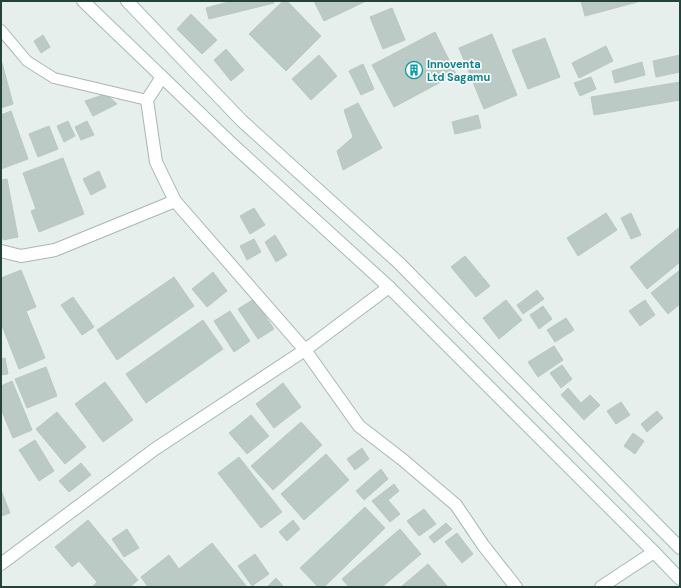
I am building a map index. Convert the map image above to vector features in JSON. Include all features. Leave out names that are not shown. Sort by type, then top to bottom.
[{"type":"main road","points":[[83,1],[233,145],[389,287],[654,552],[680,580]]},
{"type":"main road","points":[[127,1],[242,121],[399,263],[680,548]]},
{"type":"main road","points":[[162,77],[147,100],[156,162],[175,201],[305,350],[359,426],[404,460],[456,505],[483,545],[516,587]]},
{"type":"main road","points":[[1,251],[21,256],[55,250],[175,201]]},
{"type":"main road","points":[[1,564],[155,449],[305,350],[389,287]]},
{"type":"main road","points":[[601,587],[654,552]]},
{"type":"lane","points":[[1,30],[27,61],[54,78],[147,100]]},
{"type":"building","points":[[232,1],[273,1],[274,3],[209,19],[206,8]]},
{"type":"building","points":[[283,1],[287,1],[321,36],[286,71],[249,34]]},
{"type":"building","points":[[314,1],[366,1],[324,21]]},
{"type":"building","points":[[581,1],[641,1],[585,16]]},
{"type":"building","points":[[392,8],[405,40],[383,49],[370,17]]},
{"type":"building","points":[[191,14],[217,40],[202,54],[177,29]]},
{"type":"building","name":"Innoventa Ltd Sagamu","points":[[435,32],[456,74],[394,107],[372,65]]},
{"type":"building","points":[[492,34],[517,95],[484,109],[459,48]]},
{"type":"building","points":[[43,35],[50,47],[41,53],[34,41]]},
{"type":"building","points":[[545,38],[560,77],[528,89],[512,50]]},
{"type":"building","points":[[606,46],[613,61],[579,78],[572,63]]},
{"type":"building","points":[[226,49],[244,70],[231,81],[214,60]]},
{"type":"building","points":[[319,55],[337,76],[311,100],[292,79]]},
{"type":"building","points":[[680,55],[680,72],[656,77],[653,61]]},
{"type":"building","points":[[642,62],[645,75],[615,83],[612,71]]},
{"type":"building","points":[[2,63],[13,104],[1,108],[1,64]]},
{"type":"building","points":[[363,64],[374,89],[361,95],[349,71]]},
{"type":"building","points":[[591,77],[596,89],[580,96],[574,83]]},
{"type":"building","points":[[680,82],[680,100],[594,115],[591,97]]},
{"type":"building","points":[[106,94],[117,104],[93,116],[85,101]]},
{"type":"building","points":[[358,103],[382,148],[343,170],[337,151],[353,137],[344,110]]},
{"type":"building","points":[[11,111],[28,159],[1,169],[1,115]]},
{"type":"building","points":[[478,115],[481,128],[455,134],[452,122]]},
{"type":"building","points":[[68,121],[75,136],[64,142],[57,126]]},
{"type":"building","points":[[87,121],[94,135],[81,140],[75,127]]},
{"type":"building","points":[[49,126],[58,149],[38,157],[29,134]]},
{"type":"building","points":[[63,158],[84,214],[39,232],[31,211],[36,209],[23,173]]},
{"type":"building","points":[[99,171],[106,187],[91,195],[83,179]]},
{"type":"building","points":[[7,179],[18,237],[3,240],[1,227],[1,180]]},
{"type":"building","points":[[254,208],[265,225],[250,234],[240,216]]},
{"type":"building","points":[[606,213],[617,230],[578,256],[567,238]]},
{"type":"building","points":[[631,213],[641,235],[631,239],[621,218]]},
{"type":"building","points":[[680,227],[680,262],[647,289],[630,267]]},
{"type":"building","points":[[275,235],[287,255],[276,262],[265,242]]},
{"type":"building","points":[[254,239],[261,252],[247,260],[240,246]]},
{"type":"building","points":[[465,256],[490,286],[476,297],[451,267]]},
{"type":"building","points":[[21,270],[36,307],[26,311],[45,358],[19,369],[1,323],[1,278]]},
{"type":"building","points":[[680,270],[680,304],[668,314],[651,293]]},
{"type":"building","points":[[213,272],[227,291],[207,307],[192,289]]},
{"type":"building","points":[[174,277],[194,306],[117,360],[97,330]]},
{"type":"building","points":[[537,290],[544,299],[523,314],[517,305]]},
{"type":"building","points":[[73,297],[94,327],[82,335],[61,305]]},
{"type":"building","points":[[254,299],[274,329],[258,339],[238,309]]},
{"type":"building","points":[[506,300],[522,320],[499,339],[483,318]]},
{"type":"building","points":[[645,300],[655,315],[640,326],[629,311]]},
{"type":"building","points":[[543,306],[552,319],[539,329],[530,315]]},
{"type":"building","points":[[230,311],[250,341],[234,352],[214,321]]},
{"type":"building","points":[[566,318],[574,330],[555,342],[547,330]]},
{"type":"building","points":[[203,320],[223,349],[146,403],[126,374]]},
{"type":"building","points":[[554,346],[563,360],[538,377],[528,362]]},
{"type":"building","points":[[5,358],[8,374],[1,375],[1,359]]},
{"type":"building","points":[[562,365],[572,379],[561,388],[550,373]]},
{"type":"building","points":[[46,367],[57,396],[27,408],[15,379]]},
{"type":"building","points":[[12,381],[32,430],[13,438],[1,409],[1,386]]},
{"type":"building","points":[[105,382],[133,420],[103,442],[75,404]]},
{"type":"building","points":[[283,383],[301,407],[274,428],[256,404]]},
{"type":"building","points":[[568,388],[581,403],[590,395],[600,405],[584,420],[561,395]]},
{"type":"building","points":[[621,402],[630,415],[616,424],[607,411]]},
{"type":"building","points":[[657,411],[663,418],[647,432],[641,424]]},
{"type":"building","points":[[57,412],[86,447],[65,464],[36,429]]},
{"type":"building","points":[[251,415],[269,436],[247,454],[229,433]]},
{"type":"building","points":[[301,422],[322,445],[273,490],[251,466]]},
{"type":"building","points":[[633,433],[644,441],[635,454],[624,446]]},
{"type":"building","points":[[35,440],[54,471],[39,481],[19,450]]},
{"type":"building","points":[[362,448],[369,459],[355,470],[347,459]]},
{"type":"building","points":[[326,454],[349,480],[304,520],[281,494]]},
{"type":"building","points":[[239,457],[282,512],[261,528],[218,473]]},
{"type":"building","points":[[81,463],[91,475],[69,492],[59,481]]},
{"type":"building","points":[[381,469],[388,479],[364,500],[356,491]]},
{"type":"building","points":[[394,484],[399,491],[388,500],[400,514],[390,522],[372,501]]},
{"type":"building","points":[[1,490],[10,513],[1,516]]},
{"type":"building","points":[[365,507],[385,528],[324,587],[318,587],[300,568]]},
{"type":"building","points":[[424,509],[436,524],[419,536],[407,521]]},
{"type":"building","points":[[88,520],[138,580],[130,587],[92,587],[97,582],[79,561],[72,567],[55,547]]},
{"type":"building","points":[[293,520],[300,529],[287,541],[279,532]]},
{"type":"building","points":[[446,523],[452,529],[434,543],[429,537]]},
{"type":"building","points":[[127,529],[139,548],[124,557],[112,539]]},
{"type":"building","points":[[400,529],[421,554],[382,587],[349,587],[342,579]]},
{"type":"building","points":[[457,533],[473,554],[462,563],[445,542]]},
{"type":"building","points":[[212,543],[247,587],[148,587],[141,577],[169,555],[179,569]]},
{"type":"building","points":[[255,554],[269,574],[252,586],[238,566]]},
{"type":"building","points":[[428,564],[448,587],[401,587]]},
{"type":"building","points":[[276,578],[284,587],[267,587]]},
{"type":"place","name":"Innoventa Ltd Sagamu","points":[[414,70]]}]
